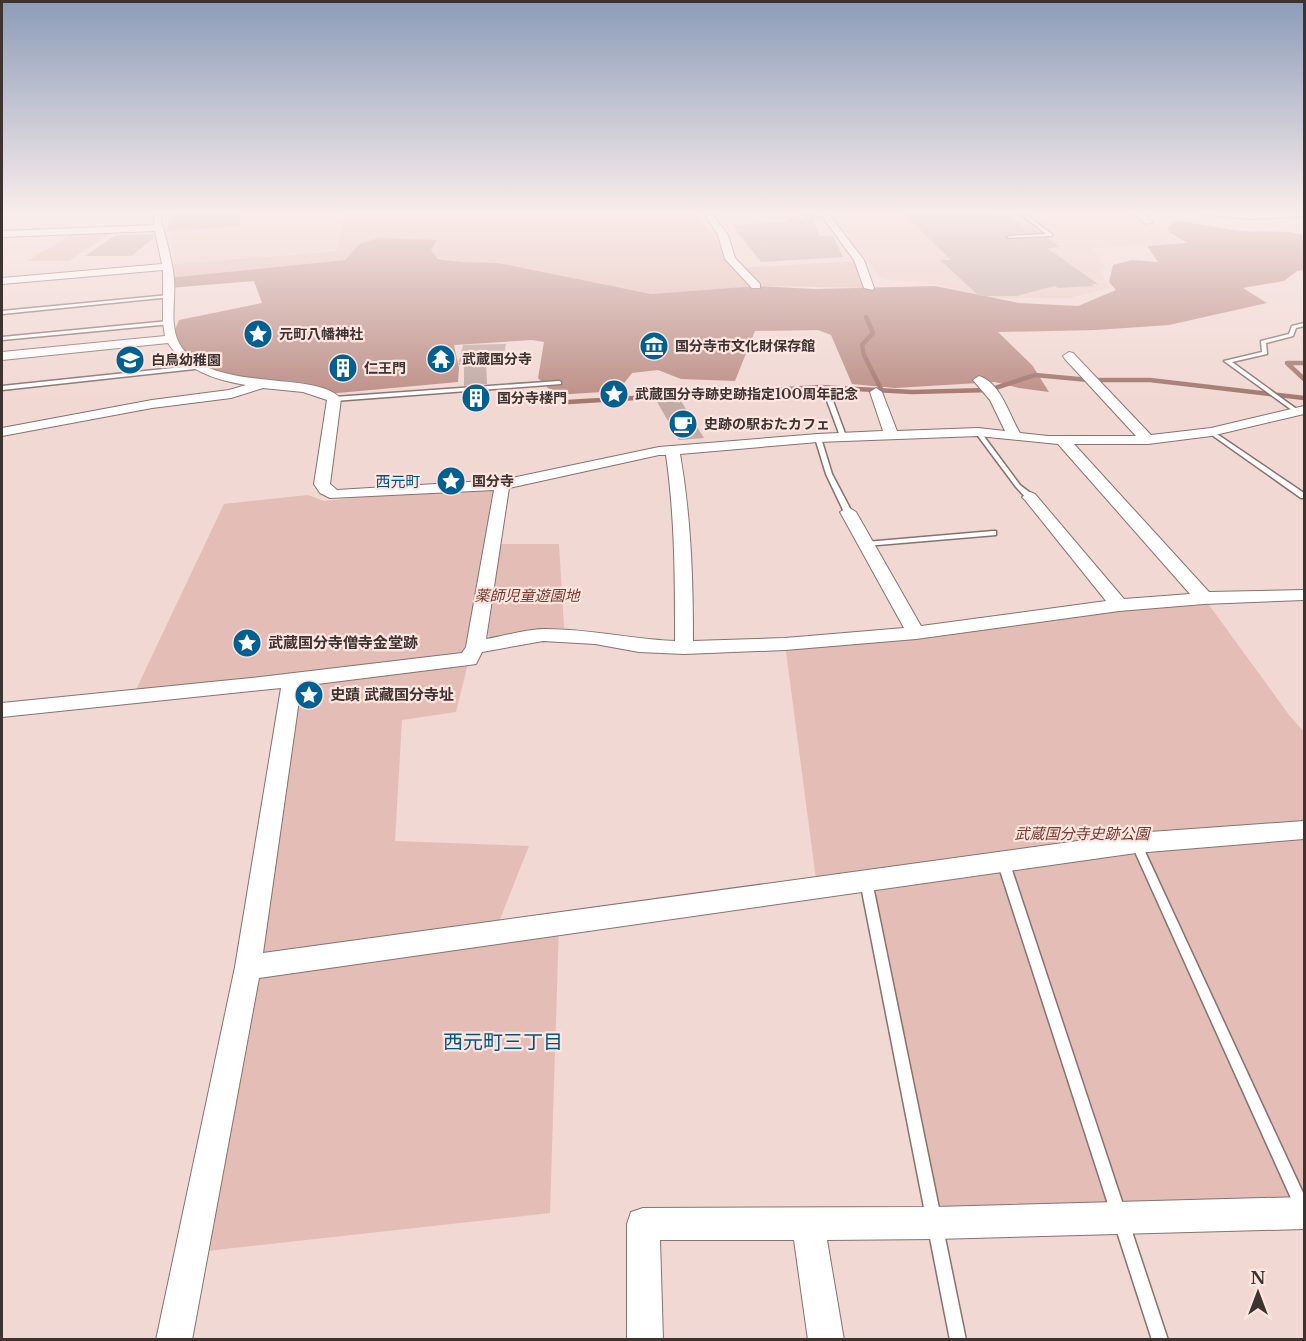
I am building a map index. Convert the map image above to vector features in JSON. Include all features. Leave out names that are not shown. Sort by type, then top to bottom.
[{"type":"street","points":[[2,281],[77,275]]},
{"type":"street","points":[[167,275],[171,339],[184,356],[202,368],[238,380],[305,389],[327,394],[334,399],[322,476],[325,490],[335,495],[502,485],[672,450],[843,436],[978,432],[1063,441],[1148,440],[1211,432],[1300,411]]},
{"type":"street","points":[[745,275],[756,286]]},
{"type":"street","points":[[864,275],[869,288]]},
{"type":"street","points":[[2,356],[171,339]]},
{"type":"street","points":[[1069,356],[1148,440]]},
{"type":"street","points":[[2,432],[152,404],[231,394],[261,384]]},
{"type":"street","points":[[987,388],[1015,436]]},
{"type":"street","points":[[876,392],[891,434]]},
{"type":"street","points":[[1063,441],[1204,598]]},
{"type":"street","points":[[672,450],[681,506],[684,648]]},
{"type":"street","points":[[2,710],[292,681],[469,659],[475,647],[502,485]]},
{"type":"street","points":[[1030,497],[1119,605]]},
{"type":"street","points":[[848,512],[916,633]]},
{"type":"street","points":[[475,647],[543,635],[595,638],[639,646],[684,648],[785,644],[916,633],[1119,605],[1204,598],[1305,595]]},
{"type":"street","points":[[174,1340],[248,967],[292,681]]},
{"type":"street","points":[[248,967],[1136,843],[1305,830]]},
{"type":"street","points":[[645,1340],[643,1224],[935,1223],[1305,1212]]},
{"type":"street","points":[[808,1223],[826,1340]]},
{"type":"lane","points":[[2,313],[169,296]]},
{"type":"lane","points":[[2,339],[169,322]]},
{"type":"lane","points":[[1300,411],[1278,399],[1227,361],[1265,353],[1263,342],[1291,335],[1294,327],[1305,325]]},
{"type":"lane","points":[[2,388],[202,368]]},
{"type":"lane","points":[[334,399],[560,383]]},
{"type":"lane","points":[[826,390],[843,436]]},
{"type":"lane","points":[[978,432],[1018,486],[1030,497]]},
{"type":"lane","points":[[1211,432],[1305,496]]},
{"type":"lane","points":[[818,438],[829,474],[848,512]]},
{"type":"lane","points":[[866,544],[993,533]]},
{"type":"lane","points":[[1136,843],[1305,1212]]},
{"type":"lane","points":[[1003,861],[1160,1340]]},
{"type":"lane","points":[[866,881],[958,1340]]},
{"type":"shaded area","points":[[202,275],[555,275],[651,294],[756,286],[815,289],[935,286],[1019,303],[1078,306],[1116,290],[1109,282],[1111,275],[1292,275],[1284,281],[1243,288],[1267,303],[1169,325],[1096,330],[998,332],[1032,365],[1049,392],[995,382],[895,388],[852,384],[831,335],[818,330],[755,331],[735,381],[681,379],[658,370],[632,373],[618,391],[555,395],[538,378],[544,342],[532,340],[454,345],[459,368],[458,382],[327,394],[261,384],[202,367],[171,339],[179,320],[262,303],[254,281],[169,288],[168,278]]},
{"type":"shaded area","points":[[878,275],[1102,275],[1110,288],[1069,298],[992,298],[934,284],[882,279]]},
{"type":"green space","points":[[168,275],[202,275],[169,278]]},
{"type":"green space","points":[[536,275],[864,275],[869,288],[756,286],[651,294]]},
{"type":"green space","points":[[470,486],[493,489],[495,492],[469,659],[456,712],[402,720],[395,841],[529,846],[495,932],[559,924],[550,1213],[189,1253],[292,681],[133,696],[224,504],[308,495],[324,501]]},
{"type":"green space","name":"薬師児童遊園地","points":[[500,544],[559,544],[564,628],[532,630],[490,639],[488,634]]},
{"type":"green space","name":"武蔵国分寺史跡公園","points":[[1204,598],[1289,715],[1304,732],[1304,1213],[935,1223],[866,881],[817,887],[785,644]]},
{"type":"building","points":[[956,275],[1085,275],[1098,284],[1058,288],[1055,286],[1016,296],[979,296]]},
{"type":"building","points":[[506,344],[502,364],[486,364],[487,384],[464,386],[464,365],[458,365],[463,345]]},
{"type":"building","name":"国分寺楼門","points":[[487,392],[488,402],[464,404],[464,394]]},
{"type":"building","name":"史跡の駅おたカフェ","points":[[679,398],[704,438],[679,440],[656,400]]},
{"type":"waterway","points":[[866,317],[873,333],[862,345],[864,355],[882,390]]},
{"type":"waterway","points":[[1304,363],[1287,363],[1304,379]]},
{"type":"waterway","points":[[882,390],[989,390],[1035,375],[1089,380],[1150,380],[1304,398]]},
{"type":"waterway","points":[[568,402],[820,387],[882,390]]},
{"type":"place","name":"元町八幡神社","points":[[258,334]]},
{"type":"place","name":"国分寺市文化財保存館","points":[[654,346]]},
{"type":"place","name":"武蔵国分寺","points":[[441,359]]},
{"type":"place","name":"白鳥幼稚園","points":[[130,360]]},
{"type":"place","name":"仁王門","points":[[343,368]]},
{"type":"place","name":"武蔵国分寺跡史跡指定100周年記念","points":[[614,394]]},
{"type":"place","name":"国分寺楼門","points":[[476,398]]},
{"type":"place","name":"史跡の駅おたカフェ","points":[[683,424]]},
{"type":"place","name":"国分寺","points":[[451,481]]},
{"type":"place","name":"武蔵国分寺僧寺金堂跡","points":[[247,643]]},
{"type":"place","name":"史蹟 武藏国分寺址","points":[[309,695]]},
{"type":"district","name":"西元町","points":[[398,482]]},
{"type":"district","name":"西元町三丁目","points":[[503,1042]]}]
